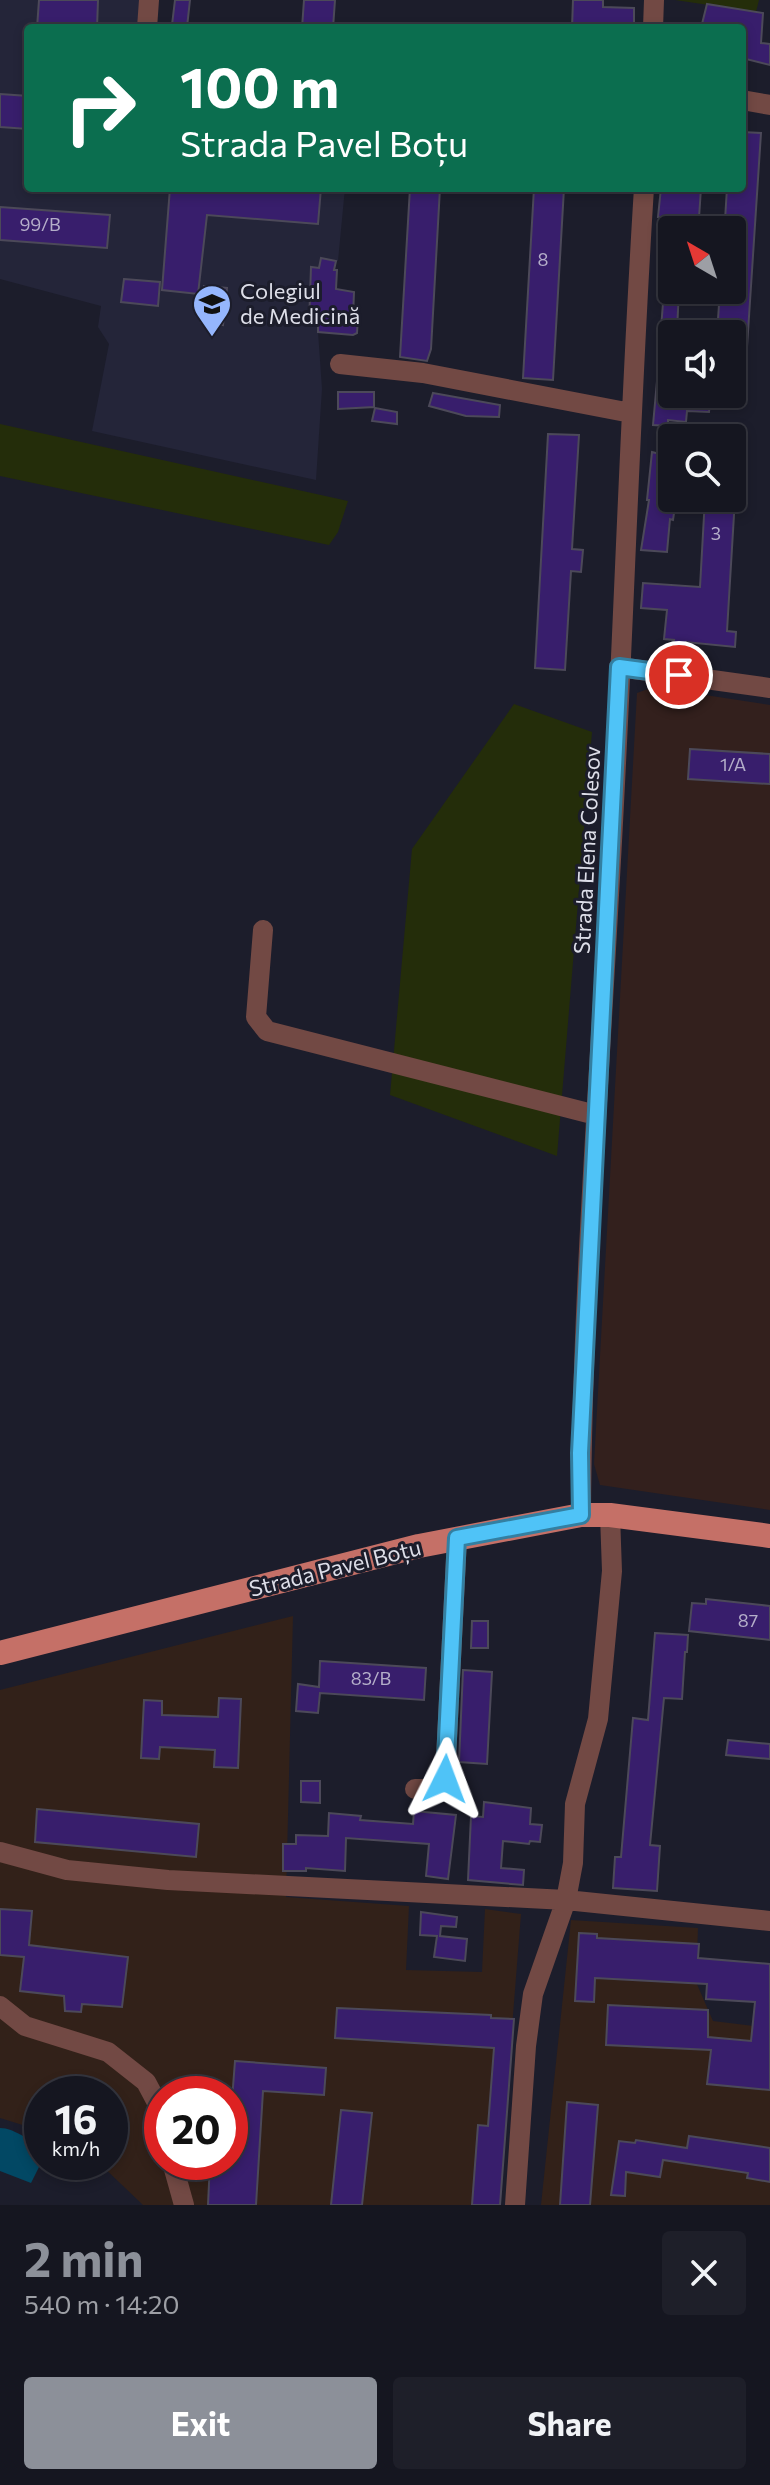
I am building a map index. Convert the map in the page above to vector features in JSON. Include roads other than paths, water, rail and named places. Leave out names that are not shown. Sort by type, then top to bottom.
[{"type":"main road","name":"Strada Pavel Boțu","points":[[0,1653],[457,1538],[581,1515],[610,1515],[770,1536]]},
{"type":"street","points":[[147,24],[149,0]]},
{"type":"street","points":[[653,24],[654,0]]},
{"type":"street","points":[[746,101],[770,105]]},
{"type":"street","name":"Strada Elena Colesov","points":[[581,1515],[580,1453],[596,1115],[610,892],[644,192]]},
{"type":"street","points":[[340,364],[423,373],[631,413]]},
{"type":"street","points":[[619,667],[770,688]]},
{"type":"street","points":[[263,930],[256,1017],[267,1031],[596,1115]]},
{"type":"street","points":[[515,2205],[526,2046],[533,1994],[566,1900],[573,1863],[575,1804],[598,1719],[612,1571],[610,1515]]},
{"type":"street","points":[[415,1789],[436,1789],[445,1779],[457,1538]]},
{"type":"street","points":[[0,1852],[67,1870],[168,1880],[566,1900],[770,1921]]},
{"type":"street","points":[[0,2006],[25,2026],[108,2052],[144,2080]]},
{"type":"street","points":[[177,2180],[184,2205]]},
{"type":"place","name":"Colegiul de Medicină","points":[[212,338]]}]
